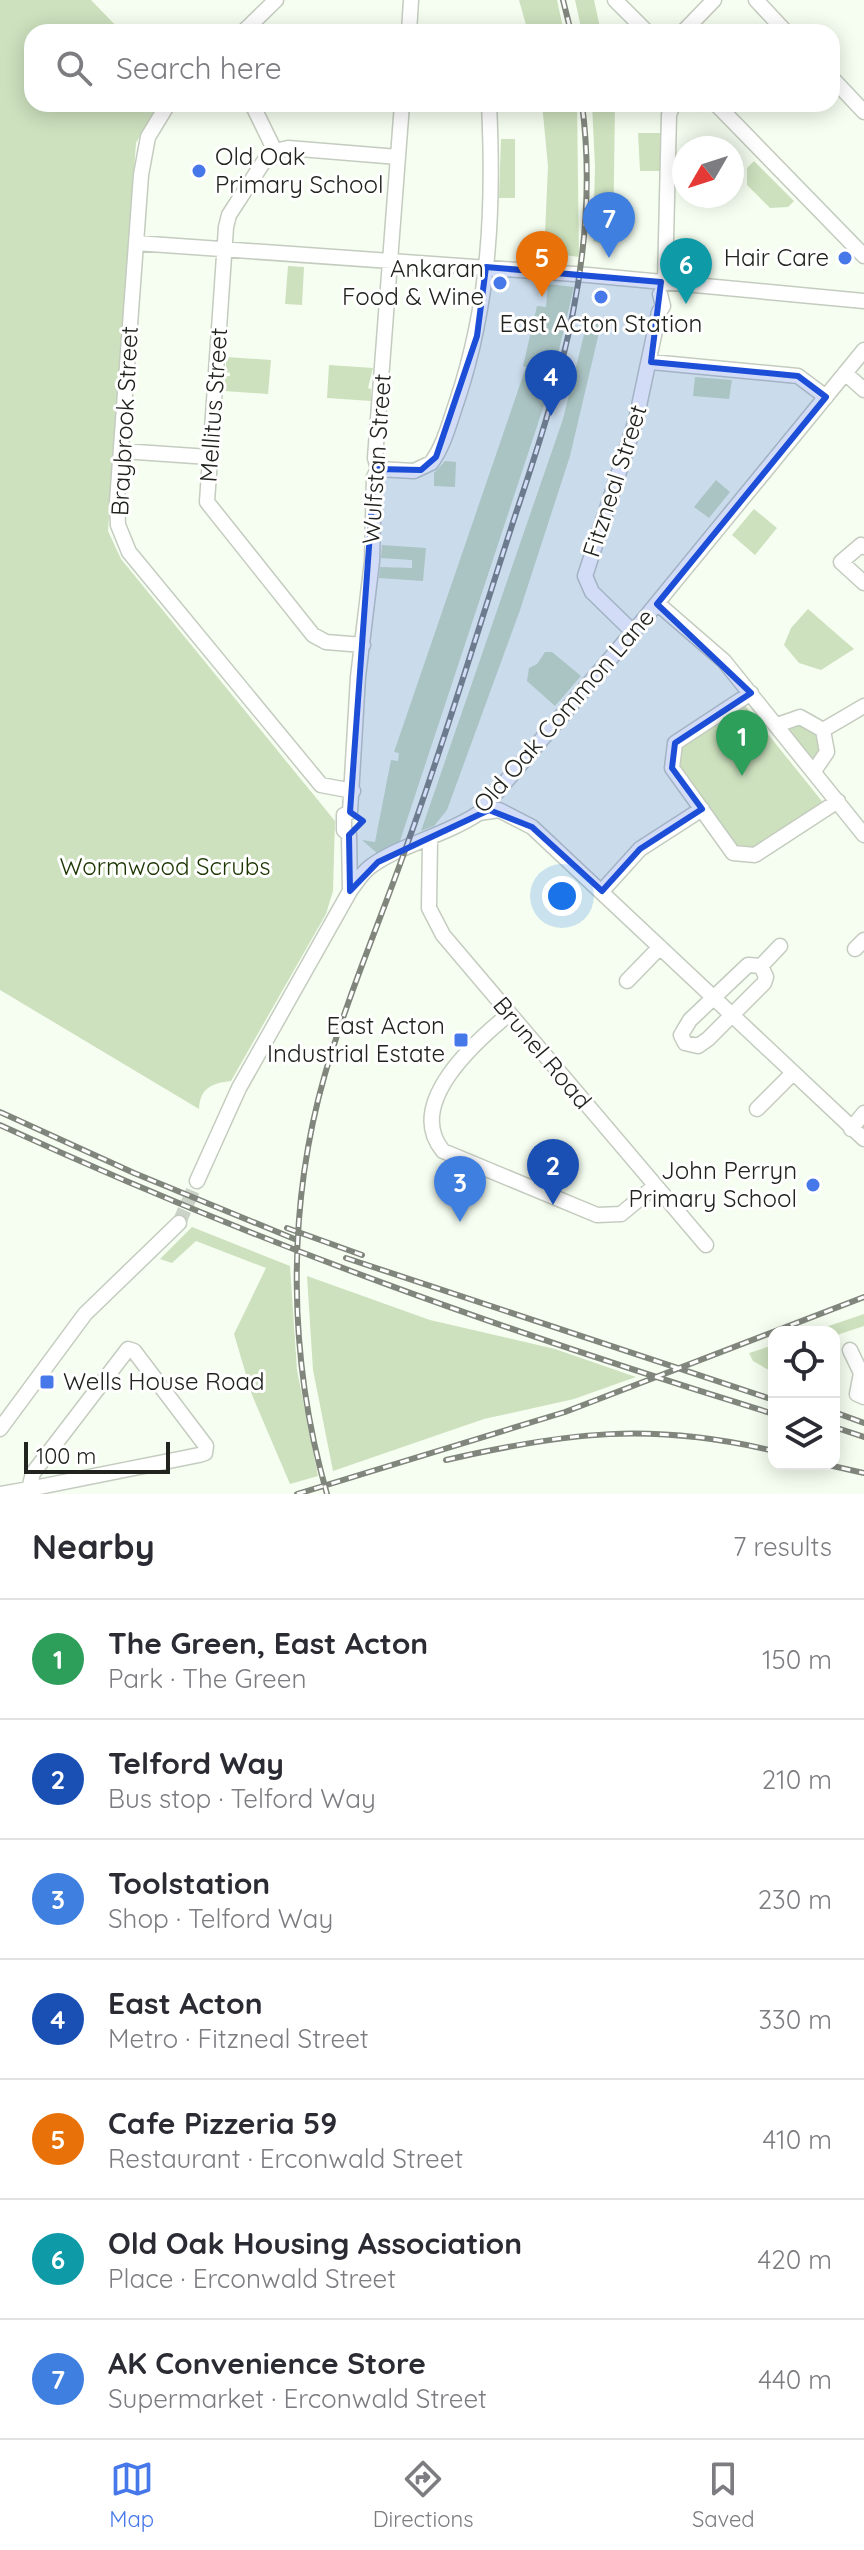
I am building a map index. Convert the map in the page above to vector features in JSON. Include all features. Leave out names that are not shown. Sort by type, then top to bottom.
[{"type":"street","points":[[251,24],[276,0]]},
{"type":"street","points":[[410,24],[411,0]]},
{"type":"street","points":[[615,0],[639,24]]},
{"type":"street","points":[[691,24],[714,0]]},
{"type":"street","points":[[756,0],[778,24]]},
{"type":"street","points":[[840,86],[864,112]]},
{"type":"street","name":"Braybrook Street","points":[[163,112],[153,126],[143,156],[117,513],[129,552],[321,785],[353,791]]},
{"type":"street","points":[[256,112],[275,151],[288,148],[398,157]]},
{"type":"street","name":"Wulfstan Street","points":[[350,891],[349,835],[355,829],[355,816],[350,812],[372,561],[374,477],[378,469],[375,453],[401,112]]},
{"type":"street","points":[[378,469],[414,471],[426,467],[436,457],[477,336],[486,267],[492,168],[489,112]]},
{"type":"street","points":[[662,286],[670,184],[670,112]]},
{"type":"street","points":[[724,112],[864,256]]},
{"type":"street","name":"Mellitus Street","points":[[275,151],[268,155],[229,215],[209,457],[209,507],[313,635],[326,642],[363,645]]},
{"type":"street","points":[[136,243],[486,267],[662,286],[864,301]]},
{"type":"street","name":"Fitzneal Street","points":[[633,632],[592,592],[585,576],[651,362],[659,312],[656,305],[662,286]]},
{"type":"street","name":"Old Oak Common Lane","points":[[197,1181],[248,1071],[350,891],[371,866],[479,813],[633,632],[864,350]]},
{"type":"street","points":[[651,362],[798,376],[826,397]]},
{"type":"street","points":[[845,373],[864,390]]},
{"type":"street","points":[[122,451],[209,457]]},
{"type":"street","points":[[830,575],[861,545],[864,547]]},
{"type":"street","points":[[841,562],[864,583]]},
{"type":"street","points":[[657,603],[724,661],[864,835]]},
{"type":"street","points":[[751,693],[675,743],[672,768],[733,853],[755,855],[838,801]]},
{"type":"street","points":[[823,730],[864,706]]},
{"type":"street","points":[[777,725],[800,717],[823,730]]},
{"type":"street","points":[[814,771],[827,752],[823,730]]},
{"type":"street","points":[[602,891],[640,849],[702,809]]},
{"type":"street","points":[[479,813],[499,810],[532,827],[864,1139]]},
{"type":"street","name":"Brunel Road","points":[[430,839],[427,890],[434,922],[706,1245]]},
{"type":"street","points":[[761,966],[766,977],[764,983],[733,1015],[698,1046],[685,1043],[681,1035],[683,1029],[741,969],[761,966],[780,946]]},
{"type":"street","points":[[627,981],[660,947]]},
{"type":"street","points":[[509,1014],[448,1071],[432,1123],[436,1142],[443,1151],[597,1215],[621,1214],[655,1186]]},
{"type":"street","points":[[757,1109],[793,1073]]},
{"type":"street","points":[[851,1129],[864,1113]]},
{"type":"street","points":[[0,1429],[85,1314],[179,1223]]},
{"type":"street","points":[[1,1494],[29,1489],[199,1455],[205,1453],[206,1446],[134,1351],[128,1349],[33,1473],[29,1489]]},
{"type":"street","points":[[850,1350],[861,1373],[857,1394],[864,1397]]},
{"type":"highlighted area","points":[[486,267],[661,282],[651,362],[798,376],[826,397],[657,604],[751,693],[675,743],[672,768],[702,809],[640,849],[602,891],[532,827],[489,810],[378,862],[350,891],[349,835],[363,821],[350,812],[374,477],[378,469],[421,470],[436,457],[477,336]]},
{"type":"green space","name":"Wormwood Scrubs","points":[[0,0],[91,0],[114,24],[24,24],[24,112],[153,112],[136,143],[108,531],[121,559],[335,821],[333,891],[326,914],[231,1081],[208,1088],[199,1109],[0,990]]},
{"type":"green space","points":[[519,0],[557,0],[562,24],[526,24]]},
{"type":"green space","points":[[575,0],[594,0],[599,24],[580,24]]},
{"type":"green space","points":[[543,112],[577,112],[579,257],[564,255],[563,261],[553,261],[551,235],[545,234],[548,166]]},
{"type":"green space","points":[[592,112],[615,112],[613,248],[593,241]]},
{"type":"green space","points":[[638,133],[660,133],[661,171],[640,171]]},
{"type":"green space","points":[[501,139],[515,139],[515,198],[499,198]]},
{"type":"green space","points":[[754,161],[794,201],[788,207],[770,208],[747,185],[747,168]]},
{"type":"green space","points":[[288,266],[304,267],[302,305],[285,304]]},
{"type":"green space","points":[[548,284],[574,287],[551,384],[399,844],[378,854],[362,840],[375,842],[391,760],[398,761],[399,753],[394,752],[526,367],[523,366],[537,306],[546,307]]},
{"type":"green space","points":[[595,315],[594,324],[601,324],[570,456],[520,610],[447,810],[434,826],[421,831],[563,419],[587,323]]},
{"type":"green space","points":[[226,357],[271,360],[268,394],[224,391],[225,376],[230,376],[226,372]]},
{"type":"green space","points":[[329,365],[373,368],[368,388],[371,389],[371,401],[327,398]]},
{"type":"green space","points":[[695,377],[732,380],[729,399],[693,396]]},
{"type":"green space","points":[[445,461],[456,462],[455,487],[434,486],[434,473]]},
{"type":"green space","points":[[716,480],[730,492],[709,518],[694,507]]},
{"type":"green space","points":[[754,509],[777,528],[755,555],[732,535]]},
{"type":"green space","points":[[382,545],[426,548],[423,581],[379,578],[380,567],[412,568],[412,560],[381,558]]},
{"type":"green space","points":[[808,609],[854,649],[821,670],[799,663],[784,645],[791,628]]},
{"type":"green space","points":[[545,652],[552,652],[581,676],[555,706],[527,681],[529,668],[537,664]]},
{"type":"green space","points":[[743,703],[825,805],[751,853],[734,852],[676,768],[677,757],[691,738]]},
{"type":"green space","points":[[791,721],[816,728],[823,751],[814,760],[786,730]]},
{"type":"green space","points":[[192,1227],[290,1266],[297,1370],[318,1476],[290,1484],[252,1395],[234,1334],[266,1268],[196,1241],[172,1263],[160,1259]]},
{"type":"green space","points":[[307,1276],[430,1320],[555,1349],[636,1377],[574,1399],[484,1419],[333,1471],[313,1370]]},
{"type":"green space","points":[[864,1314],[864,1326],[840,1334],[840,1326],[829,1326]]},
{"type":"green space","points":[[768,1347],[768,1370],[753,1361],[749,1353]]},
{"type":"tunnel","points":[[179,1223],[197,1181]]},
{"type":"railway","points":[[563,0],[569,24]]},
{"type":"railway","points":[[327,1494],[314,1442],[299,1337],[298,1231],[312,1126],[344,1015],[450,719],[562,363],[573,312],[586,210],[583,112]]},
{"type":"railway","points":[[0,1112],[134,1173],[297,1240]]},
{"type":"railway","points":[[0,1125],[190,1208],[382,1283],[577,1351],[768,1412]]},
{"type":"railway","points":[[287,1228],[362,1255]]},
{"type":"railway","points":[[346,1258],[768,1398]]},
{"type":"railway","points":[[297,1494],[565,1412],[864,1297]]},
{"type":"railway","points":[[840,1414],[864,1423]]},
{"type":"railway","points":[[840,1429],[864,1437]]},
{"type":"railway","points":[[446,1460],[531,1443],[610,1434],[688,1436],[768,1450]]},
{"type":"railway","points":[[840,1468],[864,1473]]},
{"type":"place","name":"Old Oak Primary School","points":[[199,171]]},
{"type":"place","name":"AK Convenience Store","points":[[609,258]]},
{"type":"place","name":"Hair Care","points":[[845,258]]},
{"type":"place","name":"Ankaran Food & Wine","points":[[500,283]]},
{"type":"place","name":"Cafe Pizzeria 59","points":[[542,297]]},
{"type":"place","name":"East Acton Station","points":[[601,297]]},
{"type":"place","name":"Old Oak Housing Association","points":[[686,304]]},
{"type":"place","name":"East Acton","points":[[551,416]]},
{"type":"place","name":"The Green, East Acton","points":[[742,776]]},
{"type":"place","name":"East Acton Industrial Estate","points":[[461,1040]]},
{"type":"place","name":"John Perryn Primary School","points":[[813,1185]]},
{"type":"place","name":"Telford Way","points":[[553,1205]]},
{"type":"place","name":"Toolstation","points":[[460,1222]]},
{"type":"place","name":"Wells House Road","points":[[47,1382]]}]
